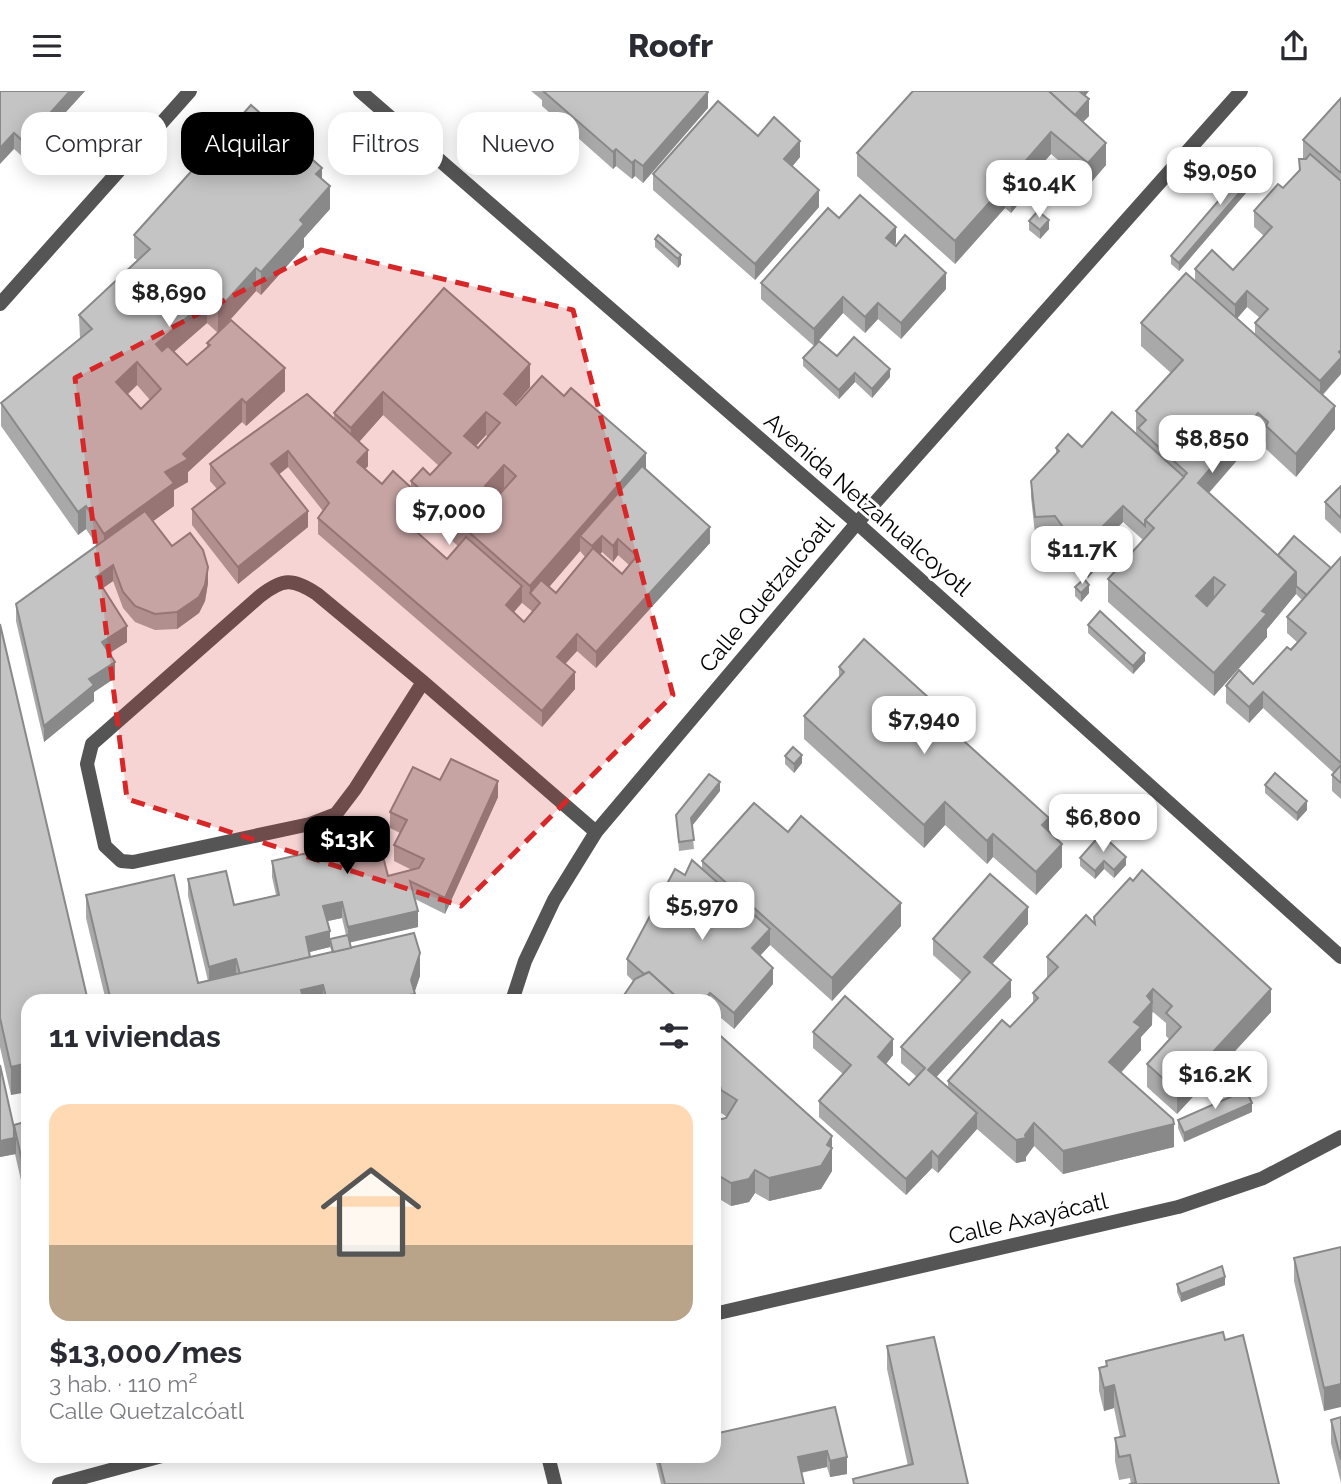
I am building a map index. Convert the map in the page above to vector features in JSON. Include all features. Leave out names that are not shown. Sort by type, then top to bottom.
[{"type":"street","points":[[0,304],[190,91]]},
{"type":"street","name":"Avenida Netzahualcoyotl","points":[[360,91],[857,523],[1341,957]]},
{"type":"street","name":"Calle Quetzalcóatl","points":[[514,994],[525,961],[554,900],[596,832],[857,523],[1241,91]]},
{"type":"street","points":[[423,682],[355,789],[336,814],[310,824],[133,862],[121,861],[105,846],[87,764],[92,744],[273,585],[287,581],[303,585],[317,593],[423,682],[596,832]]},
{"type":"street","name":"Calle Axayácatl","points":[[721,1312],[1178,1207],[1263,1178],[1341,1137]]},
{"type":"street","points":[[59,1484],[136,1463]]},
{"type":"street","points":[[550,1463],[555,1484]]},
{"type":"highlighted area","points":[[321,250],[573,310],[673,695],[461,906],[127,799],[75,378]]},
{"type":"building","points":[[0,91],[70,91],[51,112],[21,112],[21,139],[14,133],[0,148]]},
{"type":"building","points":[[543,91],[708,92],[643,166],[635,160],[632,163],[616,149],[613,152],[579,122],[579,112],[567,112]]},
{"type":"building","points":[[913,91],[1049,91],[1106,143],[1088,163],[1051,132],[1015,173],[1021,178],[1011,190],[1005,185],[955,241],[857,153]]},
{"type":"building","points":[[1049,91],[1079,91],[1089,99],[1075,115]]},
{"type":"building","points":[[1341,98],[1341,173],[1303,140]]},
{"type":"building","points":[[718,101],[758,136],[774,117],[800,141],[784,159],[819,190],[755,264],[653,174]]},
{"type":"building","points":[[251,105],[259,112],[245,112]]},
{"type":"building","points":[[1262,150],[1270,157],[1179,263],[1171,256]]},
{"type":"building","points":[[1310,154],[1341,181],[1341,358],[1320,381],[1255,323],[1268,309],[1247,291],[1235,305],[1195,269],[1212,250],[1233,270],[1272,227],[1254,211],[1278,184],[1283,188],[1300,170],[1299,159],[1306,159]]},
{"type":"building","points":[[314,161],[322,168],[316,174],[330,186],[300,220],[304,224],[261,272],[256,268],[218,310],[207,300],[156,344],[162,351],[168,346],[187,365],[210,345],[207,343],[231,320],[285,368],[246,403],[242,399],[183,454],[188,459],[165,472],[174,483],[104,534],[86,506],[78,512],[1,403],[92,329],[79,315],[150,249],[134,235],[188,175],[314,175]],"holes":[[[137,362],[161,389],[141,409],[116,382]]]},
{"type":"building","points":[[860,195],[896,227],[886,238],[896,246],[905,235],[946,273],[901,323],[878,303],[865,317],[843,297],[814,329],[761,283],[828,208],[839,218]]},
{"type":"building","points":[[1038,211],[1049,220],[1040,230],[1029,221]]},
{"type":"building","points":[[658,235],[681,255],[678,259],[655,239]]},
{"type":"building","points":[[1186,273],[1335,406],[1296,454],[1266,426],[1268,422],[1258,413],[1198,483],[1296,572],[1262,611],[1267,614],[1214,673],[1108,579],[1154,528],[1145,520],[1187,473],[1138,428],[1146,420],[1136,411],[1183,360],[1141,323]],"holes":[[[1214,577],[1225,585],[1207,606],[1196,596]]]},
{"type":"building","points":[[444,288],[530,364],[504,394],[516,405],[542,376],[564,396],[571,388],[646,453],[530,586],[411,481],[423,468],[430,475],[451,453],[383,392],[351,428],[334,413]],"holes":[[[486,412],[500,423],[478,448],[464,436]],[[504,465],[516,476],[497,497],[485,486]]]},
{"type":"building","points":[[854,337],[890,369],[872,389],[855,373],[839,390],[803,358],[819,341],[837,356]]},
{"type":"building","points":[[307,394],[368,450],[357,462],[382,484],[393,471],[430,505],[410,526],[447,559],[466,537],[522,586],[506,605],[524,622],[540,603],[530,593],[541,580],[556,593],[593,548],[622,574],[637,556],[618,539],[613,546],[602,536],[592,546],[580,536],[642,466],[710,527],[596,652],[577,634],[557,657],[575,672],[542,711],[318,518],[329,503],[288,451],[271,464],[308,511],[238,567],[192,509],[225,483],[210,464]]},
{"type":"building","points":[[1112,412],[1184,477],[1145,520],[1145,526],[1123,506],[1103,526],[1105,542],[1088,561],[1072,547],[1075,544],[1055,516],[1035,517],[1031,481],[1059,451],[1056,448],[1068,434],[1082,447]]},
{"type":"building","points":[[1341,486],[1341,518],[1325,502]]},
{"type":"building","points":[[145,511],[172,546],[190,533],[203,550],[208,567],[205,585],[199,597],[177,612],[155,614],[135,606],[123,592],[113,565],[96,577],[127,626],[102,642],[115,662],[89,679],[94,685],[44,726],[16,604]]},
{"type":"building","points":[[1294,536],[1331,568],[1307,595],[1296,586],[1296,572],[1278,555]]},
{"type":"building","points":[[1341,557],[1341,763],[1263,692],[1249,707],[1226,686],[1239,670],[1253,684],[1287,647],[1291,650],[1306,633],[1287,617]]},
{"type":"building","points":[[1084,579],[1089,585],[1081,593],[1075,587]]},
{"type":"building","points":[[1100,611],[1145,653],[1133,666],[1088,625]]},
{"type":"building","points":[[0,624],[86,994],[21,994],[21,1065],[11,1067],[0,1018]]},
{"type":"building","points":[[864,639],[929,698],[923,704],[1049,818],[1042,825],[1062,844],[1036,872],[993,834],[987,841],[945,802],[924,825],[804,716],[844,672],[839,667]]},
{"type":"building","points":[[793,747],[802,755],[794,764],[785,756]]},
{"type":"building","points":[[451,759],[498,781],[445,898],[410,881],[418,911],[348,927],[342,902],[323,906],[330,931],[306,937],[310,957],[240,974],[236,959],[209,967],[188,879],[226,871],[234,905],[279,895],[272,861],[378,837],[388,876],[419,868],[424,859],[394,845],[407,820],[390,812],[413,767],[440,780]]},
{"type":"building","points":[[1341,765],[1341,783],[1332,775]]},
{"type":"building","points":[[1275,773],[1307,801],[1297,813],[1265,785]]},
{"type":"building","points":[[709,774],[720,782],[691,818],[694,840],[679,842],[676,815]]},
{"type":"building","points":[[754,803],[788,832],[801,816],[901,903],[832,978],[702,861]]},
{"type":"building","points":[[1101,834],[1126,857],[1114,870],[1104,861],[1095,871],[1080,858]]},
{"type":"building","points":[[692,860],[770,929],[752,948],[773,968],[734,1013],[721,1002],[721,994],[673,994],[649,972],[644,974],[627,959],[675,869],[685,875]]},
{"type":"building","points":[[1142,870],[1271,989],[1177,1091],[1147,1064],[1181,1027],[1166,1013],[1172,1006],[1153,989],[1147,996],[1152,1002],[1134,1022],[1141,1027],[1109,1062],[1173,1119],[1174,1124],[1063,1151],[1034,1123],[1025,1135],[1026,1138],[1016,1140],[948,1081],[1002,1020],[1010,1027],[1038,998],[1033,993],[1058,967],[1047,957],[1086,915],[1095,924],[1094,917],[1130,878],[1133,881]]},
{"type":"building","points":[[990,874],[1028,907],[984,957],[1011,980],[928,1070],[977,1113],[938,1157],[932,1151],[906,1179],[819,1101],[851,1065],[813,1032],[845,996],[893,1039],[878,1057],[909,1085],[925,1068],[901,1047],[970,972],[933,939]]},
{"type":"building","points":[[174,875],[198,983],[414,933],[420,953],[411,980],[415,994],[325,994],[323,985],[301,990],[302,994],[109,994],[86,895]]},
{"type":"building","points":[[348,935],[351,948],[333,952],[330,939]]},
{"type":"building","points":[[649,972],[673,994],[625,994],[635,979]]},
{"type":"building","points":[[721,1036],[832,1136],[827,1145],[832,1148],[821,1166],[769,1178],[755,1170],[749,1179],[731,1183],[721,1177],[721,1119],[726,1118],[737,1100],[721,1090]]},
{"type":"building","points":[[0,1065],[14,1138],[0,1141]]},
{"type":"building","points":[[1246,1090],[1252,1103],[1184,1133],[1178,1120]]},
{"type":"building","points":[[21,1123],[21,1156],[14,1125]]},
{"type":"building","points":[[1341,1247],[1341,1384],[1324,1388],[1294,1258]]},
{"type":"building","points":[[1222,1266],[1225,1277],[1181,1294],[1177,1284]]},
{"type":"building","points":[[1223,1332],[1225,1340],[1243,1335],[1279,1484],[1129,1484],[1136,1483],[1130,1455],[1119,1457],[1115,1438],[1125,1436],[1114,1385],[1104,1388],[1099,1368],[1107,1366],[1106,1361]]},
{"type":"building","points":[[934,1337],[968,1484],[854,1484],[853,1479],[913,1464],[887,1346]]},
{"type":"building","points":[[835,1407],[847,1457],[830,1461],[827,1451],[798,1457],[804,1484],[665,1484],[660,1463],[721,1463],[721,1432]]},
{"type":"building","points":[[1341,1417],[1341,1460],[1331,1420]]}]
